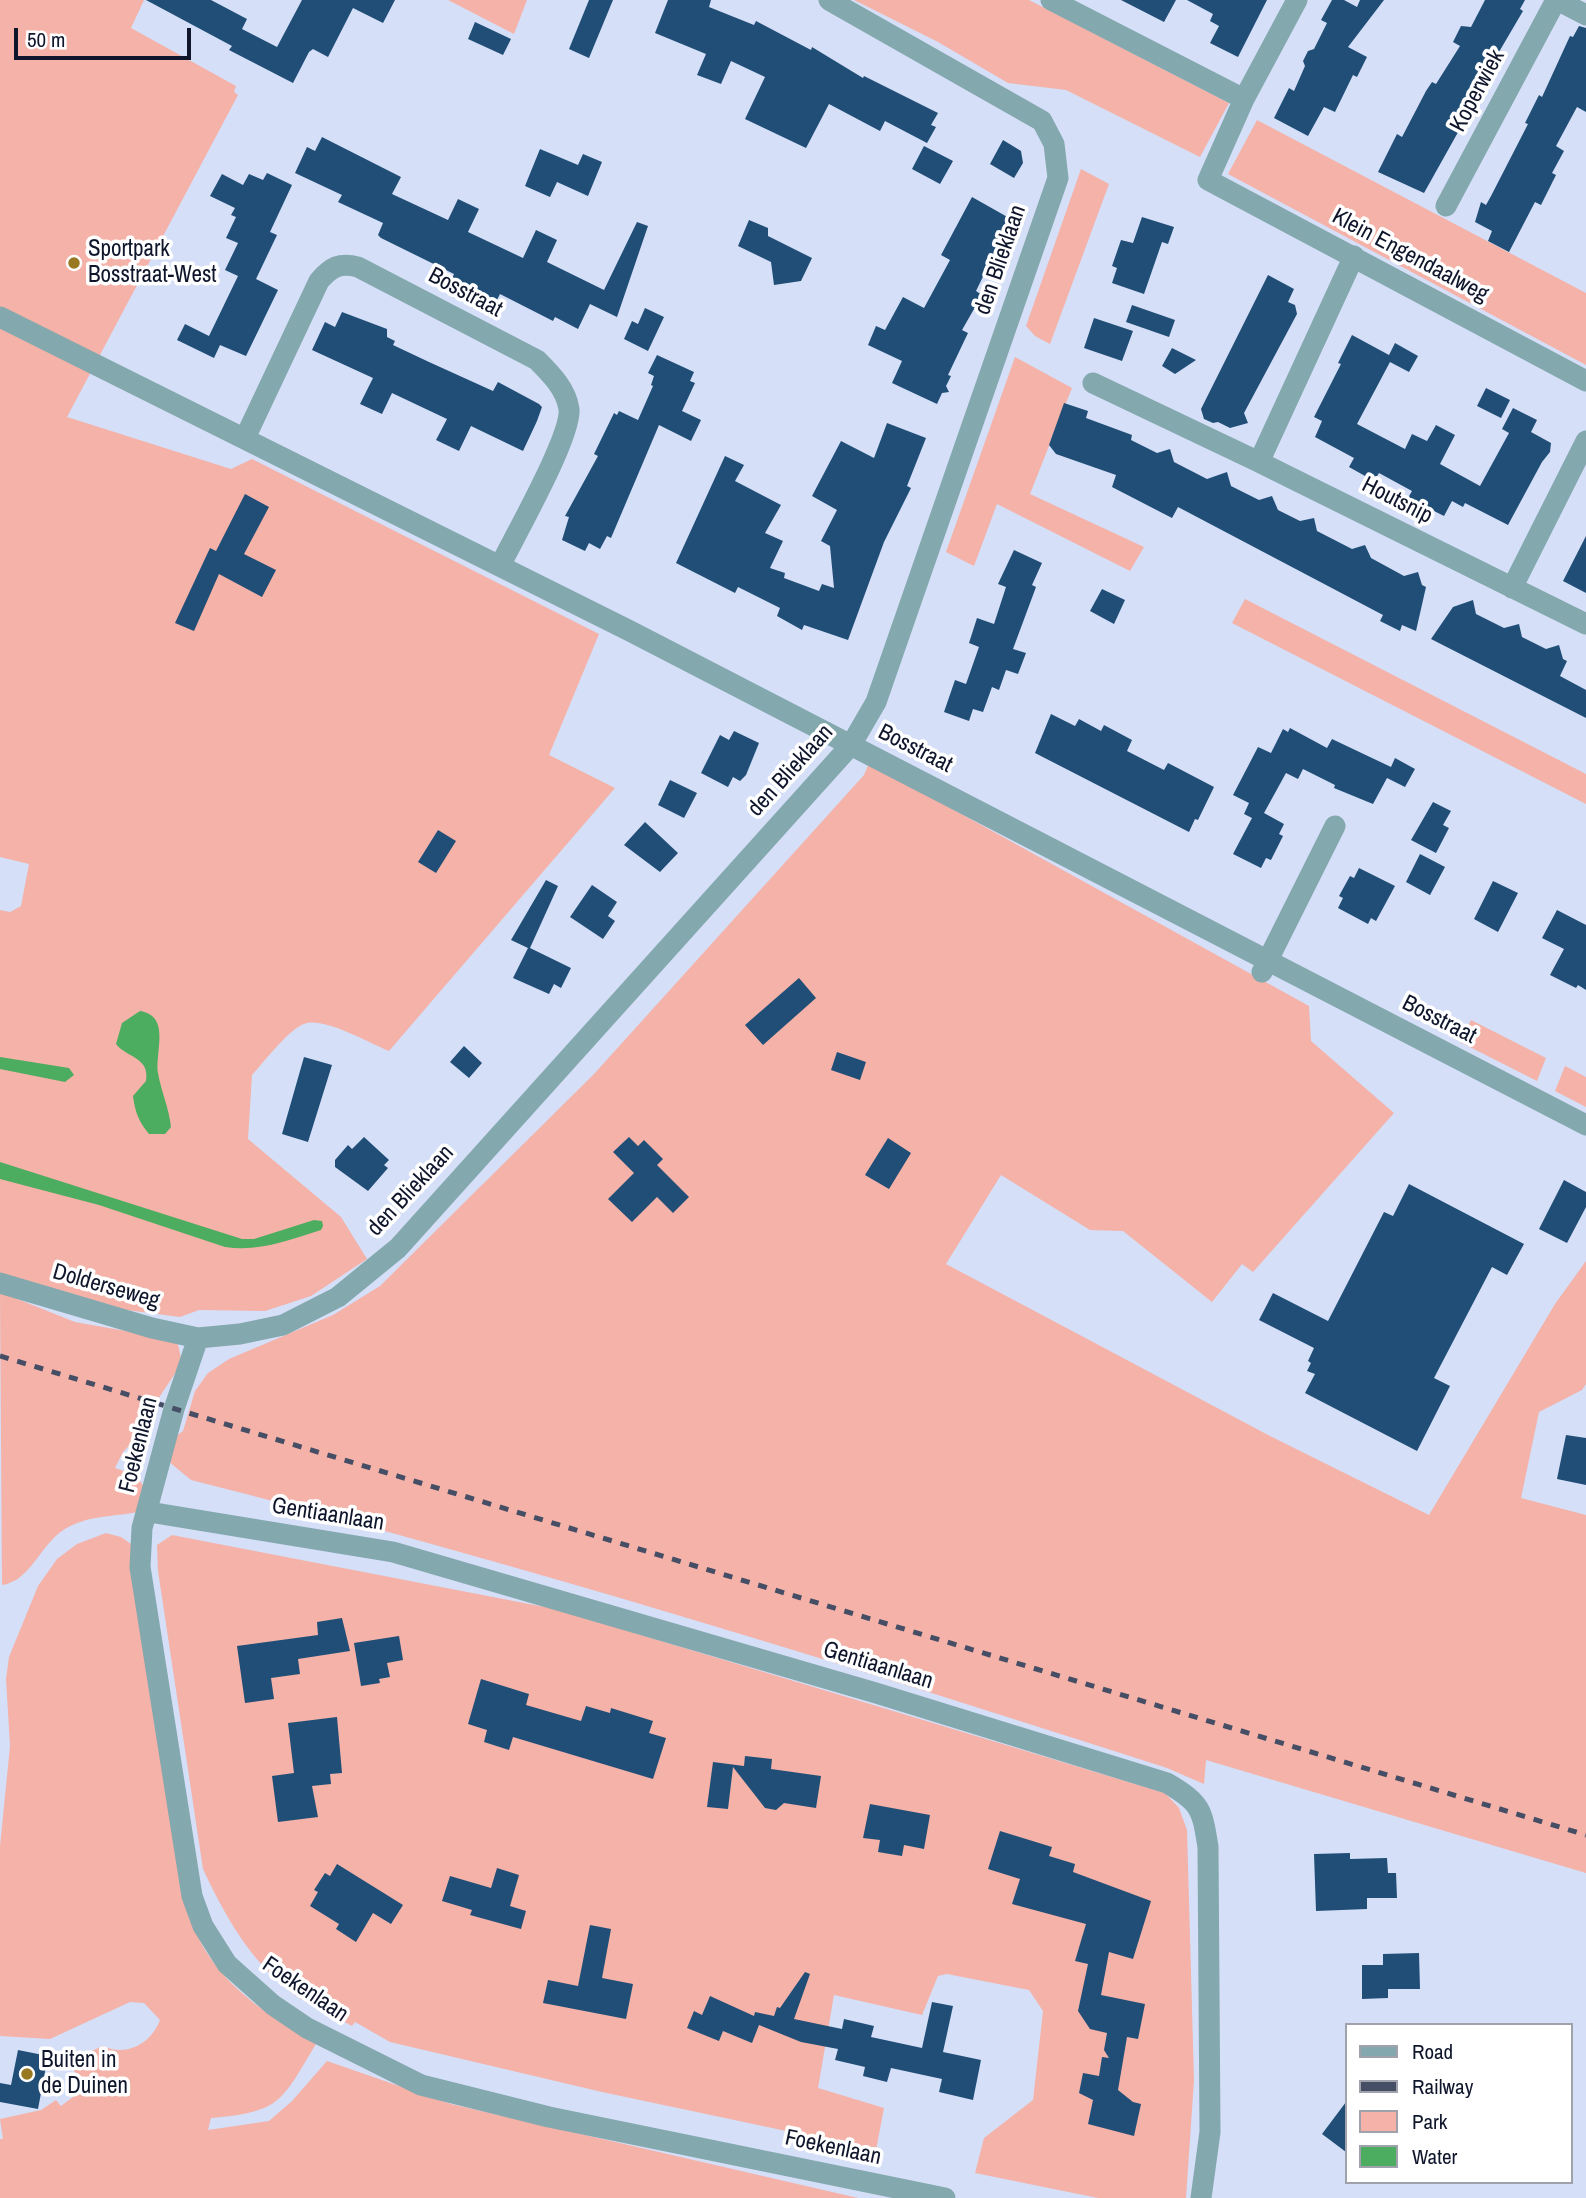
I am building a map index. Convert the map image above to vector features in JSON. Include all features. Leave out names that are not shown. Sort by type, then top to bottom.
[{"type":"street","name":"den Blieklaan","points":[[198,1338],[240,1334],[283,1325],[338,1297],[398,1248],[851,745],[876,702],[1058,178],[1054,144],[1042,121],[829,0]]},
{"type":"street","points":[[1051,0],[1244,99],[1297,0]]},
{"type":"street","name":"Koperwiek","points":[[1446,206],[1556,0],[1586,15]]},
{"type":"street","name":"Klein Engendaalweg","points":[[1244,99],[1208,180],[1586,381]]},
{"type":"street","points":[[1259,462],[1354,256]]},
{"type":"street","name":"Bosstraat","points":[[245,438],[319,281],[329,270],[344,263],[358,267],[537,360],[555,378],[564,393],[569,411],[562,440],[500,566]]},
{"type":"street","name":"Bosstraat","points":[[0,317],[500,566],[851,745],[1264,967],[1586,1125]]},
{"type":"street","name":"Houtsnip","points":[[1093,383],[1586,624]]},
{"type":"street","points":[[1512,588],[1586,441]]},
{"type":"street","points":[[1264,967],[1335,826]]},
{"type":"street","name":"Dolderseweg","points":[[0,1283],[152,1328],[198,1338]]},
{"type":"street","name":"Foekenlaan","points":[[198,1338],[174,1409],[149,1512],[142,1528],[140,1567],[192,1896],[214,1945],[248,1986],[307,2028],[421,2085],[549,2117],[937,2197]]},
{"type":"street","name":"Gentiaanlaan","points":[[149,1512],[393,1552],[876,1693],[1167,1783],[1192,1798],[1202,1811],[1208,1847],[1210,2132],[1201,2198]]},
{"type":"green space","points":[[0,0],[144,0],[131,28],[236,86],[234,92],[238,95],[67,417],[231,469],[252,459],[599,634],[549,755],[615,788],[389,1051],[337,1028],[307,1023],[286,1037],[252,1075],[248,1139],[341,1217],[367,1259],[311,1296],[265,1311],[199,1310],[180,1317],[127,1310],[0,1273],[0,910],[10,912],[21,906],[29,864],[0,857]]},
{"type":"green space","points":[[448,0],[527,0],[514,34]]},
{"type":"green space","points":[[854,0],[1029,0],[1229,103],[1200,157],[1066,90],[1008,83],[938,42]]},
{"type":"green space","points":[[1257,120],[1586,293],[1586,365],[1228,174]]},
{"type":"green space","points":[[1081,169],[1109,184],[1050,344],[1035,336],[1026,326]]},
{"type":"green space","points":[[1015,357],[1072,388],[1030,494],[1144,547],[1130,571],[997,504],[974,566],[946,552]]},
{"type":"green space","points":[[1245,599],[1586,774],[1586,804],[1232,623]]},
{"type":"green space","points":[[869,763],[1309,1006],[1311,1041],[1394,1113],[1253,1272],[1242,1264],[1212,1302],[1123,1231],[1090,1230],[1001,1175],[946,1264],[1270,1436],[1429,1515],[1555,1304],[1586,1261],[1586,1384],[1582,1390],[1539,1412],[1521,1498],[1586,1515],[1586,1873],[1206,1760],[1204,1784],[1167,1768],[681,1616],[437,1545],[191,1480],[168,1461],[175,1437],[183,1431],[195,1391],[208,1373],[229,1359],[333,1315],[380,1286],[594,1074],[864,775]]},
{"type":"green space","points":[[1471,1020],[1546,1058],[1537,1081],[1460,1042]]},
{"type":"green space","points":[[1565,1066],[1586,1077],[1586,1107],[1555,1091]]},
{"type":"green space","points":[[0,1292],[75,1322],[177,1340],[182,1363],[142,1423],[148,1426],[123,1452],[115,1468],[136,1475],[144,1487],[138,1512],[74,1524],[56,1536],[21,1577],[2,1585]]},
{"type":"green space","points":[[106,1533],[121,1537],[131,1544],[181,1891],[190,1919],[201,1943],[230,1982],[269,2014],[316,2044],[295,2079],[277,2100],[252,2112],[211,2118],[208,2130],[269,2121],[292,2101],[327,2061],[451,2104],[858,2198],[0,2198],[0,2139],[3,2139],[0,2119],[41,2110],[56,2100],[61,2106],[86,2087],[71,2067],[89,2052],[103,2046],[120,2050],[137,2046],[151,2036],[160,2020],[144,2003],[130,2002],[50,2039],[0,2036],[0,1846],[10,1746],[6,1679],[9,1657],[38,1586],[57,1559],[77,1544]]},
{"type":"green space","points":[[172,1535],[555,1609],[1165,1793],[1179,1808],[1187,1830],[1194,2080],[1186,2198],[1098,2198],[975,2173],[984,2138],[1033,2100],[1043,2011],[1029,1990],[947,1974],[938,1976],[922,2015],[834,1995],[818,2088],[884,2108],[876,2150],[602,2092],[390,2042],[355,2022],[352,2026],[298,1997],[276,1980],[251,1951],[229,1920],[203,1869],[158,1571],[157,1545]]},
{"type":"water","points":[[140,1011],[150,1014],[159,1027],[158,1073],[171,1127],[165,1134],[149,1134],[140,1121],[133,1096],[146,1081],[145,1067],[116,1044],[122,1023]]},
{"type":"water","points":[[0,1057],[69,1068],[74,1075],[65,1082],[0,1069]]},
{"type":"water","points":[[0,1162],[242,1239],[254,1239],[314,1220],[322,1221],[323,1226],[321,1230],[274,1244],[250,1248],[225,1247],[99,1205],[0,1179]]},
{"type":"building","points":[[146,0],[211,0],[247,19],[242,29],[277,47],[302,0],[395,0],[383,23],[353,8],[328,57],[313,49],[293,83],[229,50],[232,46]]},
{"type":"building","points":[[589,0],[613,0],[589,58],[569,49]]},
{"type":"building","points":[[668,0],[711,0],[709,7],[754,25],[756,21],[811,50],[812,47],[863,78],[864,76],[938,113],[931,125],[936,127],[927,143],[885,121],[880,131],[829,104],[806,148],[745,119],[765,77],[731,61],[721,84],[697,75],[706,54],[655,33]]},
{"type":"building","points":[[1121,0],[1176,0],[1164,22]]},
{"type":"building","points":[[1187,0],[1267,0],[1238,57],[1210,43],[1219,26],[1210,21],[1213,14]]},
{"type":"building","points":[[1332,0],[1344,0],[1357,7],[1360,0],[1384,0],[1348,47],[1367,57],[1357,77],[1353,75],[1335,112],[1324,107],[1308,136],[1274,118],[1289,88],[1294,91],[1305,66],[1303,61],[1308,51],[1314,49],[1327,23],[1321,20]]},
{"type":"building","points":[[1485,0],[1525,0],[1520,9],[1523,11],[1489,69],[1492,70],[1485,84],[1424,193],[1378,172],[1397,134],[1402,137],[1426,91],[1432,82],[1436,84],[1460,46],[1453,42],[1461,26],[1471,27]]},
{"type":"building","points":[[475,22],[511,39],[503,55],[468,39]]},
{"type":"building","points":[[1579,26],[1586,28],[1586,112],[1577,107],[1556,146],[1564,151],[1552,173],[1556,175],[1541,205],[1535,202],[1509,252],[1488,241],[1492,231],[1475,222],[1481,202],[1486,205],[1528,124],[1525,123],[1539,95],[1542,97],[1570,36],[1573,37]]},
{"type":"building","points":[[322,137],[401,177],[392,194],[448,220],[458,199],[479,209],[468,232],[523,258],[536,230],[557,240],[547,262],[604,290],[637,222],[648,226],[617,317],[590,304],[578,329],[555,317],[553,321],[500,294],[496,302],[462,290],[464,287],[451,281],[454,274],[381,238],[378,235],[383,223],[338,202],[342,195],[295,173],[307,147],[315,151]]},
{"type":"building","points":[[1003,140],[1021,151],[1023,163],[1014,178],[990,164]]},
{"type":"building","points":[[924,146],[953,161],[940,184],[912,169]]},
{"type":"building","points":[[540,149],[578,165],[583,154],[602,162],[588,196],[557,182],[550,197],[525,186]]},
{"type":"building","points":[[267,173],[292,185],[270,232],[277,235],[256,279],[278,290],[246,356],[220,345],[214,358],[177,340],[185,324],[209,336],[238,276],[225,270],[238,243],[226,238],[236,217],[231,215],[235,208],[210,196],[222,174],[243,185],[249,174],[263,180]]},
{"type":"building","points":[[972,197],[1011,219],[976,291],[982,295],[962,330],[968,333],[948,375],[951,376],[946,386],[949,392],[942,393],[937,404],[892,383],[902,361],[868,345],[876,326],[885,330],[903,297],[924,308],[950,260],[941,255]]},
{"type":"building","points":[[1142,217],[1174,227],[1168,244],[1162,242],[1144,294],[1112,283],[1117,268],[1112,266],[1121,240],[1133,243]]},
{"type":"building","points":[[749,220],[768,228],[768,236],[812,258],[801,281],[774,285],[771,262],[738,246]]},
{"type":"building","points":[[1268,275],[1294,289],[1288,302],[1295,305],[1297,314],[1244,413],[1248,423],[1230,428],[1218,422],[1213,423],[1204,419],[1201,409]]},
{"type":"building","points":[[1132,305],[1175,320],[1169,337],[1126,322]]},
{"type":"building","points":[[645,308],[664,317],[648,351],[624,339],[632,321],[638,324]]},
{"type":"building","points":[[342,312],[387,329],[387,337],[395,341],[393,345],[429,362],[493,391],[498,382],[539,404],[542,407],[523,451],[471,426],[459,451],[436,440],[447,419],[392,393],[382,414],[360,404],[373,378],[312,350],[325,322],[335,327]]},
{"type":"building","points":[[1094,318],[1133,331],[1122,361],[1084,348]]},
{"type":"building","points":[[1352,335],[1389,355],[1395,343],[1418,356],[1409,372],[1390,362],[1357,424],[1405,449],[1412,434],[1427,441],[1436,425],[1455,435],[1440,464],[1480,486],[1509,433],[1502,429],[1513,408],[1537,420],[1531,432],[1551,443],[1550,452],[1508,525],[1465,503],[1463,507],[1452,501],[1444,516],[1408,498],[1412,491],[1379,473],[1374,481],[1349,467],[1354,458],[1315,437],[1322,421],[1314,417],[1341,364],[1338,363]]},
{"type":"building","points":[[1172,348],[1196,360],[1175,374],[1162,366]]},
{"type":"building","points":[[657,355],[694,372],[690,381],[695,383],[682,411],[701,420],[691,441],[659,425],[611,538],[607,536],[600,549],[589,543],[585,551],[562,540],[569,517],[565,516],[598,456],[594,454],[614,413],[617,415],[619,411],[638,420],[653,386],[654,376],[648,373]]},
{"type":"building","points":[[1486,388],[1510,400],[1501,418],[1477,406]]},
{"type":"building","points":[[1064,403],[1088,411],[1086,418],[1132,435],[1131,440],[1157,453],[1170,449],[1174,462],[1207,479],[1227,472],[1231,486],[1259,500],[1272,496],[1278,510],[1300,521],[1314,518],[1317,531],[1352,549],[1365,545],[1371,558],[1404,576],[1418,572],[1422,585],[1426,587],[1416,631],[1402,625],[1400,631],[1380,621],[1383,615],[1178,507],[1172,518],[1112,487],[1116,475],[1056,454],[1049,445]]},
{"type":"building","points":[[887,423],[926,438],[907,486],[911,488],[884,542],[848,640],[804,625],[802,630],[777,616],[780,608],[738,587],[735,593],[676,563],[725,456],[744,465],[735,481],[781,505],[765,533],[783,541],[770,568],[785,573],[784,578],[819,591],[822,584],[834,588],[830,546],[821,541],[837,510],[812,496],[841,441],[874,458]]},
{"type":"building","points":[[245,494],[269,507],[244,554],[276,570],[262,597],[219,574],[194,631],[175,623],[210,548],[216,551]]},
{"type":"building","points":[[1586,536],[1586,593],[1563,581]]},
{"type":"building","points":[[1014,550],[1042,563],[1032,585],[1036,587],[1013,649],[1026,653],[1018,674],[1006,670],[999,690],[992,687],[983,712],[973,709],[969,721],[944,712],[955,680],[966,684],[979,647],[969,643],[977,618],[994,624],[1006,587],[998,584]]},
{"type":"building","points":[[1102,589],[1125,600],[1114,624],[1090,611]]},
{"type":"building","points":[[1473,600],[1476,614],[1504,628],[1519,624],[1522,637],[1546,649],[1559,645],[1563,659],[1567,661],[1560,676],[1586,690],[1586,718],[1431,639],[1453,607]]},
{"type":"building","points":[[1051,714],[1075,726],[1079,719],[1101,731],[1104,725],[1132,740],[1127,751],[1164,770],[1168,763],[1214,787],[1189,832],[1035,753]]},
{"type":"building","points":[[1290,728],[1327,748],[1332,739],[1391,767],[1395,758],[1415,769],[1405,787],[1387,778],[1373,804],[1334,788],[1335,785],[1303,769],[1298,779],[1286,773],[1264,813],[1284,824],[1279,834],[1283,836],[1271,860],[1266,858],[1261,868],[1233,854],[1252,818],[1244,814],[1249,803],[1233,795],[1258,747],[1271,753],[1283,729],[1288,732]]},
{"type":"building","points":[[734,731],[759,743],[746,775],[740,781],[733,777],[728,787],[701,773],[720,735],[729,740]]},
{"type":"building","points":[[670,780],[697,793],[684,818],[658,805]]},
{"type":"building","points":[[1433,802],[1451,811],[1443,825],[1449,828],[1436,853],[1411,840]]},
{"type":"building","points":[[645,822],[678,853],[660,872],[624,845]]},
{"type":"building","points":[[438,830],[456,841],[436,873],[418,862]]},
{"type":"building","points":[[1420,854],[1445,867],[1430,895],[1406,882]]},
{"type":"building","points":[[1359,868],[1395,886],[1376,921],[1371,918],[1368,924],[1338,908],[1343,898],[1339,896],[1350,876],[1354,878]]},
{"type":"building","points":[[546,880],[558,886],[530,948],[571,968],[561,988],[554,984],[549,994],[513,978],[528,948],[511,940]]},
{"type":"building","points":[[1493,881],[1518,893],[1498,932],[1474,919]]},
{"type":"building","points":[[592,885],[617,902],[608,916],[615,921],[603,939],[570,917]]},
{"type":"building","points":[[1557,910],[1586,925],[1586,990],[1550,975],[1564,949],[1542,938]]},
{"type":"building","points":[[799,978],[816,998],[763,1045],[745,1025]]},
{"type":"building","points":[[464,1046],[482,1063],[469,1078],[450,1062]]},
{"type":"building","points":[[837,1052],[866,1062],[860,1080],[831,1070]]},
{"type":"building","points":[[304,1057],[332,1065],[308,1142],[282,1134]]},
{"type":"building","points":[[364,1137],[389,1160],[384,1165],[388,1168],[368,1191],[335,1167],[335,1160],[348,1145],[352,1149]]},
{"type":"building","points":[[629,1137],[638,1146],[644,1140],[663,1159],[657,1165],[689,1197],[673,1213],[657,1197],[632,1222],[608,1199],[634,1173],[613,1152]]},
{"type":"building","points":[[888,1138],[911,1153],[889,1189],[865,1175]]},
{"type":"building","points":[[1564,1180],[1586,1192],[1586,1207],[1567,1243],[1539,1229]]},
{"type":"building","points":[[1409,1184],[1524,1244],[1507,1275],[1492,1267],[1434,1378],[1450,1386],[1417,1451],[1305,1393],[1315,1374],[1307,1371],[1314,1348],[1259,1320],[1273,1293],[1328,1321],[1384,1212],[1393,1216]]},
{"type":"building","points":[[1566,1435],[1586,1438],[1586,1485],[1557,1479]]},
{"type":"building","points":[[342,1618],[350,1651],[298,1659],[300,1674],[271,1678],[274,1699],[245,1703],[237,1646],[318,1635],[317,1622]]},
{"type":"building","points":[[399,1636],[403,1660],[387,1663],[390,1677],[379,1679],[380,1683],[361,1686],[354,1643]]},
{"type":"building","points":[[481,1679],[529,1694],[526,1705],[581,1721],[586,1706],[610,1713],[611,1708],[653,1721],[649,1733],[666,1738],[653,1779],[513,1737],[509,1750],[484,1742],[487,1730],[468,1724]]},
{"type":"building","points":[[337,1717],[342,1773],[330,1774],[331,1784],[312,1786],[318,1817],[278,1822],[272,1776],[294,1773],[288,1723]]},
{"type":"building","points":[[745,1756],[772,1759],[771,1769],[821,1776],[816,1808],[784,1803],[776,1810],[765,1808],[733,1767],[728,1809],[707,1807],[713,1762],[744,1766]]},
{"type":"building","points":[[870,1804],[930,1815],[924,1849],[904,1845],[902,1856],[878,1852],[880,1840],[863,1838]]},
{"type":"building","points":[[1000,1831],[1052,1847],[1049,1856],[1075,1864],[1073,1872],[1151,1901],[1133,1959],[1109,1952],[1101,1995],[1145,2004],[1138,2039],[1127,2037],[1118,2090],[1133,2102],[1141,2104],[1134,2136],[1088,2124],[1093,2100],[1079,2093],[1083,2073],[1099,2076],[1102,2057],[1109,2058],[1104,2050],[1107,2033],[1090,2029],[1078,2011],[1088,1964],[1075,1961],[1086,1924],[1012,1904],[1020,1879],[988,1869]]},
{"type":"building","points":[[1350,1853],[1350,1859],[1387,1858],[1388,1873],[1396,1873],[1397,1898],[1367,1898],[1367,1909],[1316,1911],[1314,1854]]},
{"type":"building","points":[[337,1864],[403,1905],[391,1924],[373,1913],[356,1942],[336,1929],[339,1924],[310,1906],[318,1892],[314,1890],[325,1873],[330,1876]]},
{"type":"building","points":[[497,1868],[519,1875],[510,1906],[526,1911],[521,1929],[470,1915],[472,1910],[442,1901],[450,1876],[491,1888]]},
{"type":"building","points":[[590,1925],[611,1929],[602,1978],[633,1984],[626,2019],[543,2003],[548,1980],[578,1986]]},
{"type":"building","points":[[1419,1953],[1420,1989],[1388,1989],[1388,1998],[1362,1999],[1362,1965],[1383,1965],[1383,1954]]},
{"type":"building","points":[[805,1972],[810,1974],[794,2019],[842,2029],[844,2019],[874,2026],[871,2037],[922,2048],[932,2002],[953,2006],[943,2052],[981,2060],[973,2100],[939,2092],[942,2079],[891,2068],[887,2082],[863,2076],[865,2067],[835,2060],[838,2049],[801,2042],[759,2025],[752,2043],[723,2031],[719,2041],[687,2028],[694,2011],[702,2015],[710,1996],[754,2016],[755,2012],[774,2016],[777,2007],[780,2008]]},
{"type":"building","points":[[18,2050],[48,2056],[38,2109],[0,2102],[0,2083],[11,2085]]},
{"type":"building","points":[[1344,2105],[1344,2150],[1322,2134]]},
{"type":"railway","points":[[0,1356],[1586,1835]]},
{"type":"place","name":"Sportpark Bosstraat-West","points":[[74,263]]},
{"type":"place","name":"Buiten in de Duinen","points":[[27,2074]]}]
